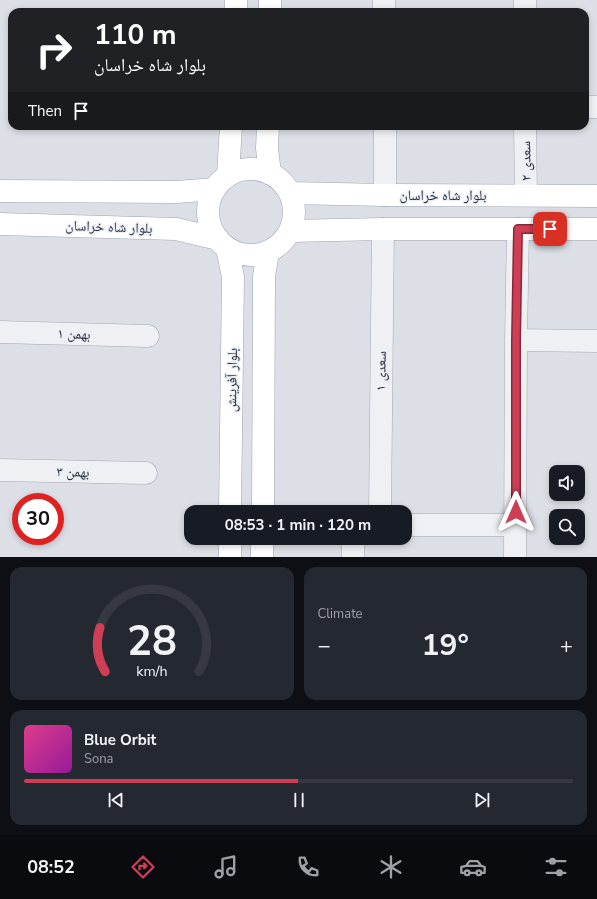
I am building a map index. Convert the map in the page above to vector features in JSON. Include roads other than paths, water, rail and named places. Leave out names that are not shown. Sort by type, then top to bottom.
[{"type":"main road","points":[[222,182],[230,130]]},
{"type":"main road","points":[[268,130],[267,148],[270,174]]},
{"type":"main road","points":[[252,169],[264,171],[270,174],[275,176],[284,184],[290,193],[294,207],[294,219],[290,231],[283,241],[274,249],[262,254],[250,255],[238,253],[222,244],[211,229],[208,217],[208,205],[212,194],[222,182],[240,170],[252,169]]},
{"type":"main road","points":[[0,191],[178,192],[222,182]]},
{"type":"main road","name":"بلوار شاه خراسان","points":[[290,193],[385,196],[597,196]]},
{"type":"main road","name":"بلوار شاه خراسان","points":[[0,224],[176,229],[222,244]]},
{"type":"main road","points":[[290,231],[383,229],[597,229]]},
{"type":"main road","name":"بلوار آفرینش","points":[[222,244],[233,277],[230,505]]},
{"type":"main road","points":[[262,505],[264,277],[268,251]]},
{"type":"main road","points":[[230,545],[230,557]]},
{"type":"main road","points":[[262,545],[262,557]]},
{"type":"street","points":[[385,130],[385,196]]},
{"type":"street","name":"سعدی ۲","points":[[525,130],[526,196]]},
{"type":"street","name":"سعدی ۱","points":[[380,505],[383,229]]},
{"type":"street","points":[[515,557],[518,229]]},
{"type":"street","name":"بهمن ۱","points":[[0,332],[148,336]]},
{"type":"street","points":[[516,340],[597,341]]},
{"type":"street","name":"بهمن ۳","points":[[0,470],[146,473]]},
{"type":"street","points":[[412,524],[516,525]]},
{"type":"street","points":[[353,545],[353,557]]}]
